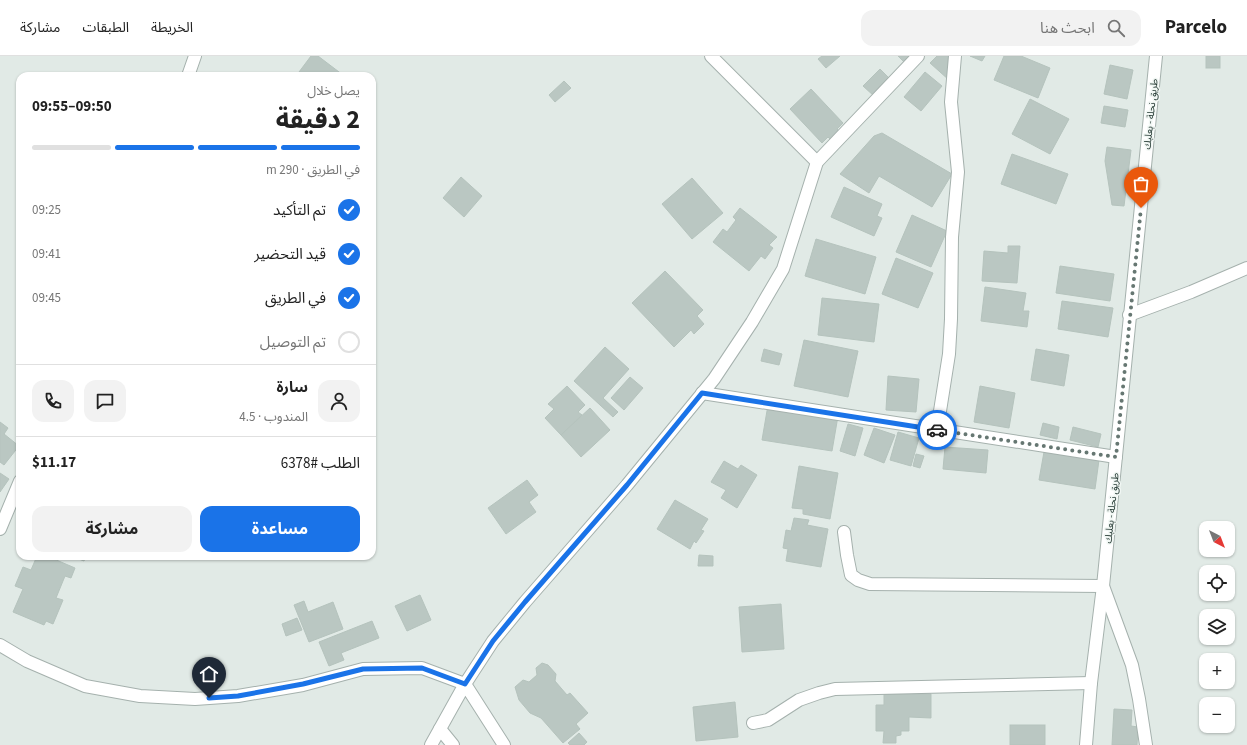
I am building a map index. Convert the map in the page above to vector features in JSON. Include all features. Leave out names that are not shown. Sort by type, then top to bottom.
[{"type":"street","points":[[189,72],[195,56]]},
{"type":"street","points":[[711,56],[817,162]]},
{"type":"street","points":[[431,745],[465,684],[493,641],[627,485],[714,379],[752,322],[783,269],[817,162],[918,56]]},
{"type":"street","points":[[937,430],[949,354],[951,319],[952,237],[958,172],[951,102],[955,56]]},
{"type":"street","name":"طريق نحلة - بعلبك","points":[[1086,745],[1091,683],[1103,586],[1156,56]]},
{"type":"street","points":[[1130,314],[1191,292],[1247,268]]},
{"type":"street","points":[[702,393],[1116,457]]},
{"type":"street","points":[[0,530],[16,491]]},
{"type":"street","points":[[844,532],[851,575],[858,580],[870,584],[1103,586],[1132,665],[1146,745]]},
{"type":"street","points":[[0,645],[27,660],[85,686],[140,696],[195,699],[238,696],[303,684],[363,669],[422,668],[465,684],[504,745]]},
{"type":"street","points":[[753,723],[768,720],[799,700],[819,692],[835,689],[1091,683]]},
{"type":"street","points":[[440,728],[453,745]]},
{"type":"building","points":[[311,56],[318,56],[339,72],[299,72]]},
{"type":"building","points":[[822,56],[840,56],[826,68],[818,59]]},
{"type":"building","points":[[898,56],[910,56],[904,62]]},
{"type":"building","points":[[937,56],[953,56],[949,80],[930,63]]},
{"type":"building","points":[[970,56],[985,56],[982,61]]},
{"type":"building","points":[[1004,56],[1021,56],[1050,68],[1038,98],[994,80]]},
{"type":"building","points":[[1206,56],[1220,56],[1220,68],[1206,68]]},
{"type":"building","points":[[1110,65],[1133,70],[1127,99],[1104,94]]},
{"type":"building","points":[[880,69],[890,79],[874,96],[863,86]]},
{"type":"building","points":[[925,72],[942,86],[921,111],[904,97]]},
{"type":"building","points":[[564,81],[571,88],[555,102],[549,95]]},
{"type":"building","points":[[811,89],[843,123],[837,129],[840,132],[832,141],[828,137],[822,143],[790,109]]},
{"type":"building","points":[[1030,99],[1069,119],[1050,154],[1012,134]]},
{"type":"building","points":[[1104,106],[1128,110],[1125,127],[1101,123]]},
{"type":"building","points":[[882,133],[952,174],[932,207],[879,176],[869,193],[840,174],[874,136]]},
{"type":"building","points":[[1107,147],[1131,150],[1124,206],[1112,205],[1105,161]]},
{"type":"building","points":[[1012,154],[1068,174],[1056,204],[1001,184]]},
{"type":"building","points":[[461,177],[482,196],[464,217],[443,198]]},
{"type":"building","points":[[692,178],[723,213],[692,239],[662,204]]},
{"type":"building","points":[[844,187],[882,204],[877,216],[882,218],[874,236],[831,217]]},
{"type":"building","points":[[740,208],[777,237],[769,245],[773,248],[765,259],[761,256],[749,271],[713,242],[723,229],[727,232],[736,220],[733,217]]},
{"type":"building","points":[[912,215],[947,231],[931,267],[896,252]]},
{"type":"building","points":[[816,239],[876,257],[865,294],[805,276]]},
{"type":"building","points":[[1008,246],[1020,246],[1017,283],[982,281],[984,251],[1008,253]]},
{"type":"building","points":[[896,258],[933,273],[918,308],[882,294]]},
{"type":"building","points":[[1060,266],[1114,274],[1110,301],[1056,293]]},
{"type":"building","points":[[665,271],[703,310],[697,316],[704,324],[694,334],[691,330],[674,347],[632,303]]},
{"type":"building","points":[[985,287],[1026,293],[1023,311],[1029,311],[1027,327],[981,321]]},
{"type":"building","points":[[822,298],[879,304],[874,342],[818,335]]},
{"type":"building","points":[[1062,301],[1113,308],[1108,337],[1058,329]]},
{"type":"building","points":[[804,340],[858,351],[848,397],[794,386]]},
{"type":"building","points":[[605,347],[629,369],[603,398],[618,412],[613,417],[574,381]]},
{"type":"building","points":[[764,349],[782,354],[779,365],[761,361]]},
{"type":"building","points":[[1036,349],[1069,355],[1064,386],[1031,380]]},
{"type":"building","points":[[888,376],[919,379],[916,412],[886,410]]},
{"type":"building","points":[[630,377],[643,388],[624,410],[611,398]]},
{"type":"building","points":[[567,386],[585,405],[578,412],[582,415],[561,435],[545,418],[554,409],[548,404]]},
{"type":"building","points":[[980,386],[1015,393],[1009,428],[974,422]]},
{"type":"building","points":[[768,405],[838,416],[832,451],[762,440]]},
{"type":"building","points":[[590,408],[610,430],[581,457],[561,435]]},
{"type":"building","points":[[0,422],[8,428],[4,434],[16,444],[16,450],[4,465],[0,462]]},
{"type":"building","points":[[1043,423],[1059,427],[1057,439],[1040,435]]},
{"type":"building","points":[[848,424],[863,428],[855,456],[840,451]]},
{"type":"building","points":[[1073,427],[1101,434],[1098,447],[1070,440]]},
{"type":"building","points":[[874,428],[895,435],[884,463],[864,455]]},
{"type":"building","points":[[898,432],[919,438],[911,466],[890,460]]},
{"type":"building","points":[[945,447],[988,450],[986,473],[943,469]]},
{"type":"building","points":[[1044,452],[1099,460],[1095,489],[1039,480]]},
{"type":"building","points":[[916,454],[924,456],[920,468],[913,466]]},
{"type":"building","points":[[724,461],[738,469],[741,465],[757,475],[737,508],[721,498],[726,490],[711,482]]},
{"type":"building","points":[[799,466],[838,473],[830,519],[803,514],[803,509],[792,508]]},
{"type":"building","points":[[0,473],[9,479],[0,492]]},
{"type":"building","points":[[527,480],[538,495],[529,502],[536,512],[506,534],[488,508]]},
{"type":"building","points":[[675,500],[708,519],[701,530],[704,531],[696,543],[694,541],[690,549],[657,529]]},
{"type":"building","points":[[794,518],[809,520],[807,525],[828,529],[821,567],[786,561],[788,549],[783,548],[786,530],[791,531]]},
{"type":"building","points":[[699,555],[713,556],[713,566],[698,566]]},
{"type":"building","points":[[35,560],[56,560],[75,568],[71,578],[65,576],[56,598],[63,600],[53,624],[46,621],[44,625],[13,612],[23,589],[15,586],[23,567],[31,570]]},
{"type":"building","points":[[420,595],[431,620],[407,631],[395,606]]},
{"type":"building","points":[[304,601],[308,612],[333,602],[343,629],[309,642],[294,605]]},
{"type":"building","points":[[781,604],[784,649],[742,652],[739,607]]},
{"type":"building","points":[[297,618],[302,630],[286,636],[282,624]]},
{"type":"building","points":[[372,621],[379,638],[341,653],[344,660],[329,666],[319,642]]},
{"type":"building","points":[[542,663],[548,665],[556,674],[555,681],[567,695],[570,693],[588,713],[576,724],[580,729],[563,743],[541,718],[530,713],[519,700],[515,687],[523,680],[529,682],[537,675],[536,668]]},
{"type":"building","points":[[884,694],[931,694],[931,718],[909,717],[909,731],[901,731],[901,735],[896,736],[896,743],[883,743],[884,731],[876,731],[876,705],[884,705]]},
{"type":"building","points":[[735,702],[738,737],[696,741],[693,707]]},
{"type":"building","points":[[1114,709],[1132,710],[1131,726],[1138,727],[1137,745],[1112,745]]},
{"type":"building","points":[[1010,725],[1045,725],[1045,745],[1010,745]]},
{"type":"building","points":[[579,733],[587,742],[584,745],[570,745],[568,743]]},
{"type":"way so far","points":[[937,430],[1116,457],[1141,208]]},
{"type":"route","points":[[209,698],[238,696],[303,684],[363,669],[422,668],[465,684],[493,641],[627,485],[702,393],[937,430]]}]
